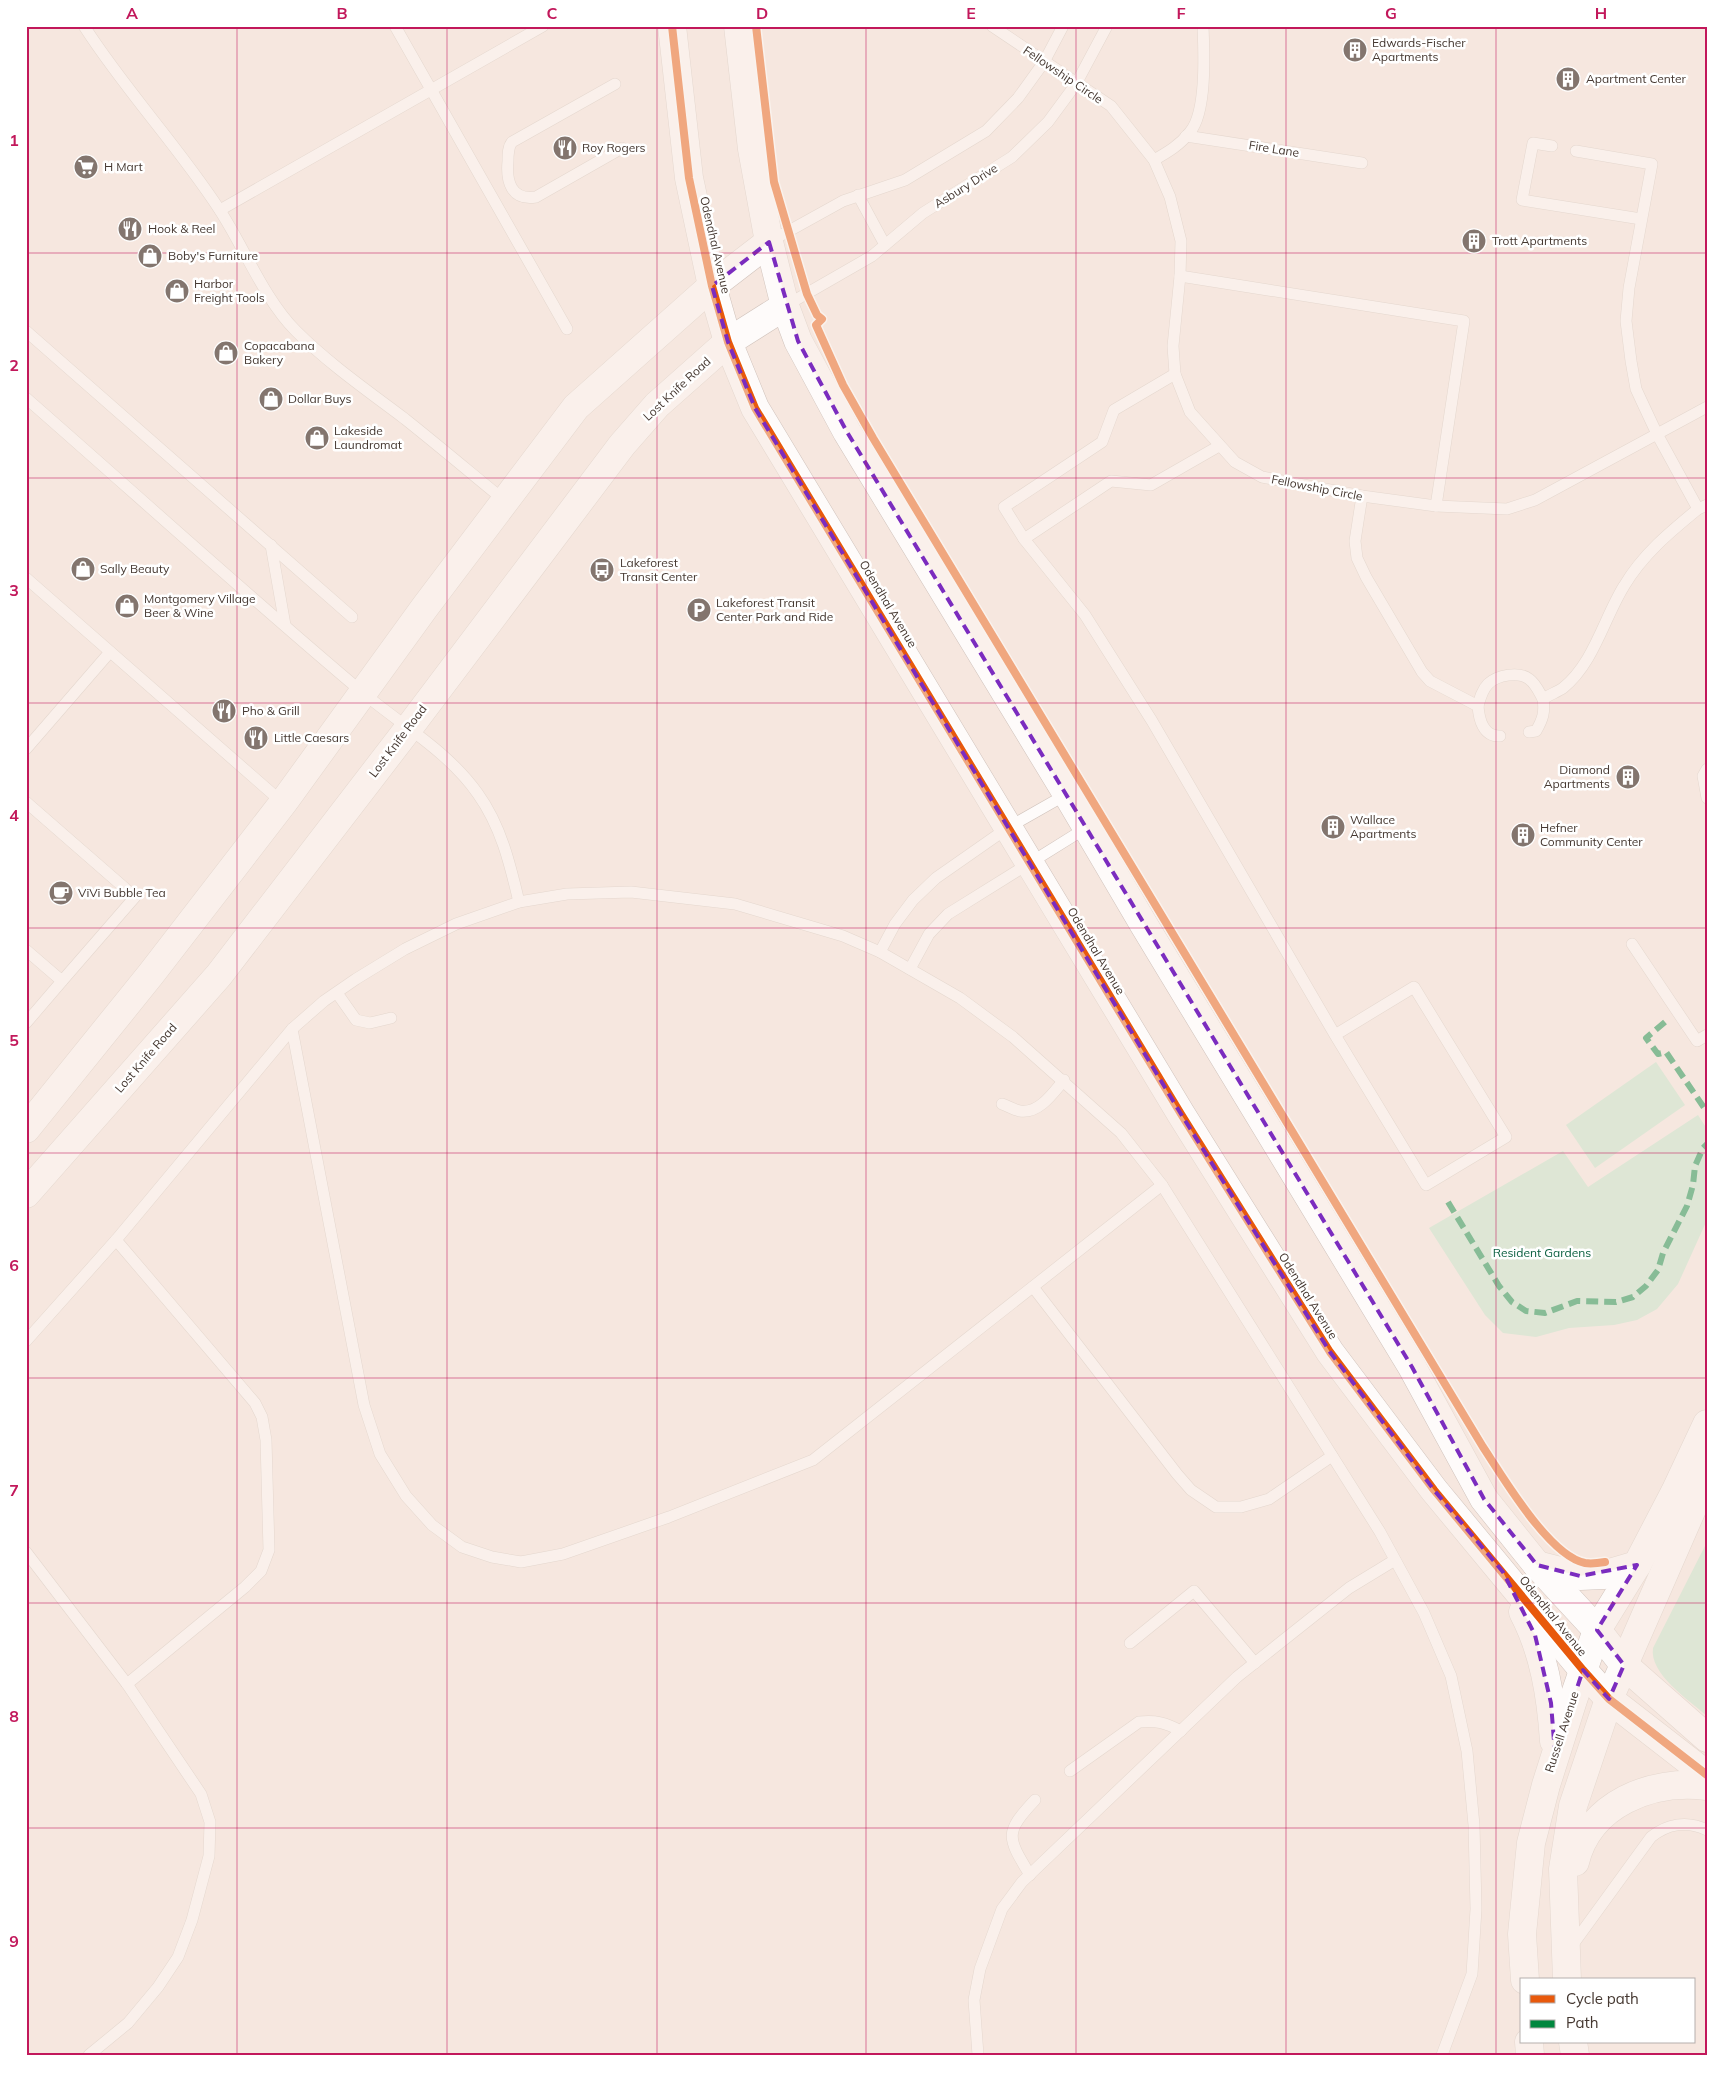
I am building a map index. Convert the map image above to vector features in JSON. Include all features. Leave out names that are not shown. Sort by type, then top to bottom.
[{"type":"street","points":[[722,26],[752,149]]},
{"type":"street","name":"Odendhal Avenue","points":[[738,26],[752,149],[769,242],[785,306],[798,341],[847,432],[1068,794],[1086,828],[1407,1358],[1484,1499],[1537,1565],[1597,1630],[1624,1665],[1707,1738]]},
{"type":"street","name":"Odendhal Avenue","points":[[671,28],[689,178],[712,286],[728,342],[755,408],[1181,1114],[1330,1352],[1434,1490],[1582,1670],[1610,1699],[1707,1775]]},
{"type":"street","points":[[26,1129],[151,974],[283,803],[362,693],[576,407],[712,286],[769,242]]},
{"type":"street","name":"Lost Knife Road","points":[[28,1189],[219,975],[408,729],[622,445],[657,405],[728,342],[785,306]]},
{"type":"street","name":"Russell Avenue","points":[[1525,1978],[1522,1934],[1531,1844],[1555,1754],[1582,1670],[1597,1630],[1638,1565],[1707,1424]]},
{"type":"street","points":[[1567,1967],[1563,1869],[1574,1806],[1610,1699],[1707,1475]]},
{"type":"street","points":[[1537,1565],[1580,1576],[1603,1575],[1638,1565]]},
{"type":"street","points":[[1503,1572],[1535,1635],[1552,1703],[1555,1754]]},
{"type":"street","points":[[1564,1918],[1578,1850],[1585,1834],[1596,1821],[1608,1811],[1639,1793],[1668,1786],[1707,1786]]},
{"type":"lane","points":[[84,26],[101,53],[193,171],[220,210],[270,296],[295,330],[361,386],[407,420],[505,501]]},
{"type":"lane","points":[[395,26],[567,329]]},
{"type":"lane","points":[[220,210],[543,26]]},
{"type":"lane","name":"Fellowship Circle","points":[[992,26],[1110,106],[1154,160],[1170,197],[1181,241],[1180,276],[1172,346],[1175,374],[1190,412],[1235,462],[1262,477],[1362,496],[1436,506],[1507,509],[1535,500],[1707,407]]},
{"type":"lane","points":[[769,242],[843,200],[905,180],[986,130],[1018,98],[1044,62],[1063,26]]},
{"type":"lane","name":"Asbury Drive","points":[[785,306],[872,256],[922,213],[1012,157],[1048,122],[1076,84],[1107,26]]},
{"type":"lane","points":[[1154,160],[1174,149],[1192,130],[1202,100],[1203,26]]},
{"type":"lane","points":[[615,84],[512,142],[509,148],[507,177],[517,193],[526,197],[536,197],[622,148]]},
{"type":"lane","name":"Fire Lane","points":[[1186,136],[1362,163]]},
{"type":"lane","points":[[1552,146],[1533,143],[1522,200],[1641,220]]},
{"type":"lane","points":[[1543,699],[1562,688],[1576,674],[1624,585],[1654,546],[1702,507],[1657,434],[1636,389],[1630,361],[1626,321],[1629,288],[1652,164],[1576,151]]},
{"type":"lane","points":[[858,195],[885,245]]},
{"type":"lane","points":[[1180,276],[1464,321],[1436,506]]},
{"type":"lane","points":[[26,331],[352,617]]},
{"type":"lane","points":[[1175,374],[1114,410],[1102,442],[1004,507],[1024,539],[1085,615],[1147,713],[1335,1035],[1426,1185],[1506,1137],[1414,987],[1335,1035]]},
{"type":"lane","points":[[26,398],[362,693],[454,764],[478,793],[496,823],[510,862],[519,902]]},
{"type":"lane","points":[[1024,539],[1111,481],[1151,485],[1219,446]]},
{"type":"lane","points":[[1362,496],[1355,541],[1357,558],[1366,577],[1422,672],[1430,681],[1478,706]]},
{"type":"lane","points":[[271,545],[285,625]]},
{"type":"lane","points":[[26,578],[283,803]]},
{"type":"lane","points":[[26,749],[110,652]]},
{"type":"lane","points":[[1500,736],[1493,736],[1487,732],[1478,716],[1478,706],[1481,693],[1488,683],[1507,675],[1528,678],[1537,687],[1543,699],[1544,710],[1542,720],[1536,731],[1529,732]]},
{"type":"lane","points":[[1707,769],[1704,776],[1707,798]]},
{"type":"lane","points":[[880,952],[895,924],[913,900],[954,865],[1009,827],[1068,794]]},
{"type":"lane","points":[[26,802],[135,898],[26,1023]]},
{"type":"lane","points":[[910,968],[929,934],[948,914],[1086,828]]},
{"type":"lane","points":[[26,1341],[116,1240],[292,1029],[356,978],[405,949],[448,928],[519,902],[567,894],[631,892],[735,904],[844,936],[880,952],[960,998],[1013,1037],[1064,1080],[1121,1133],[1162,1185],[1380,1532],[1424,1614],[1451,1676],[1468,1760],[1474,1825],[1476,1909],[1472,1974],[1442,2055]]},
{"type":"lane","points":[[1632,944],[1697,1042],[1707,1035]]},
{"type":"lane","points":[[29,957],[62,981]]},
{"type":"lane","points":[[336,993],[356,1020],[370,1023],[391,1018]]},
{"type":"lane","points":[[292,1029],[364,1404],[380,1454],[406,1496],[432,1525],[462,1547],[492,1558],[522,1562],[563,1554],[669,1517],[813,1460],[1162,1185]]},
{"type":"lane","points":[[1002,1104],[1020,1111],[1034,1110],[1064,1080]]},
{"type":"lane","points":[[116,1240],[255,1403],[262,1417],[267,1449],[269,1550],[261,1571],[245,1587],[127,1684]]},
{"type":"lane","points":[[1032,1287],[1177,1474],[1191,1490],[1216,1507],[1241,1507],[1269,1500],[1332,1456]]},
{"type":"lane","points":[[26,1552],[127,1684],[202,1794],[210,1822],[209,1856],[192,1920],[178,1956],[158,1986],[128,2023],[89,2055]]},
{"type":"lane","points":[[978,2055],[974,2000],[980,1969],[1002,1909],[1030,1875],[1237,1677],[1348,1588],[1395,1560]]},
{"type":"lane","points":[[1130,1643],[1194,1591],[1255,1663]]},
{"type":"lane","points":[[1070,1771],[1139,1722],[1153,1720],[1165,1723],[1181,1731]]},
{"type":"lane","points":[[1030,1875],[1016,1850],[1012,1838],[1013,1825],[1035,1800]]},
{"type":"lane","points":[[1567,1967],[1651,1837],[1665,1828],[1679,1824],[1694,1825],[1707,1830]]},
{"type":"highlighted area","points":[[769,242],[798,341],[847,432],[1412,1367],[1484,1499],[1537,1565],[1580,1576],[1637,1565],[1597,1630],[1624,1665],[1609,1699],[1583,1670],[1555,1754],[1551,1703],[1535,1635],[1503,1572],[1434,1490],[1330,1352],[1181,1114],[755,408],[728,342],[712,286]]},
{"type":"green space","points":[[1656,1062],[1685,1105],[1595,1168],[1566,1125]]},
{"type":"green space","name":"Resident Gardens","points":[[1698,1115],[1707,1129],[1707,1220],[1678,1284],[1657,1309],[1637,1320],[1614,1325],[1569,1328],[1536,1337],[1503,1333],[1485,1315],[1429,1228],[1563,1151],[1588,1187]]},
{"type":"green space","points":[[1706,1544],[1707,1716],[1672,1686],[1657,1667],[1653,1658],[1653,1648]]},
{"type":"marked path","points":[[1665,1022],[1646,1038],[1658,1054],[1666,1052],[1707,1112]]},
{"type":"marked path","points":[[1448,1202],[1499,1286],[1512,1302],[1526,1311],[1545,1313],[1577,1301],[1616,1302],[1633,1297],[1646,1286],[1658,1270],[1663,1253],[1687,1206],[1693,1185],[1695,1166],[1703,1148],[1707,1144]]},
{"type":"cycle path","points":[[672,26],[689,178],[712,286],[728,342],[755,408],[1181,1114],[1330,1352],[1434,1490],[1583,1670],[1609,1699],[1707,1775]]},
{"type":"cycle path","points":[[756,26],[774,182],[807,294],[817,315],[822,319],[816,325],[843,385],[873,438],[1483,1447],[1528,1514],[1557,1546],[1571,1557],[1585,1563],[1605,1562]]},
{"type":"place","name":"Edwards-Fischer Apartments","points":[[1355,50]]},
{"type":"place","name":"Apartment Center","points":[[1568,79]]},
{"type":"place","name":"Roy Rogers","points":[[565,148]]},
{"type":"place","name":"H Mart","points":[[86,167]]},
{"type":"place","name":"Hook & Reel","points":[[130,229]]},
{"type":"place","name":"Trott Apartments","points":[[1474,241]]},
{"type":"place","name":"Boby's Furniture","points":[[150,256]]},
{"type":"place","name":"Harbor Freight Tools","points":[[177,291]]},
{"type":"place","name":"Copacabana Bakery","points":[[226,353]]},
{"type":"place","name":"Dollar Buys","points":[[271,399]]},
{"type":"place","name":"Lakeside Laundromat","points":[[317,438]]},
{"type":"place","name":"Sally Beauty","points":[[83,569]]},
{"type":"place","name":"Lakeforest Transit Center","points":[[602,570]]},
{"type":"place","name":"Montgomery Village Beer & Wine","points":[[127,606]]},
{"type":"place","name":"Lakeforest Transit Center Park and Ride","points":[[699,610]]},
{"type":"place","name":"Pho & Grill","points":[[224,711]]},
{"type":"place","name":"Little Caesars","points":[[256,738]]},
{"type":"place","name":"Diamond Apartments","points":[[1628,777]]},
{"type":"place","name":"Wallace Apartments","points":[[1333,827]]},
{"type":"place","name":"Hefner Community Center","points":[[1523,835]]},
{"type":"place","name":"ViVi Bubble Tea","points":[[61,893]]}]
